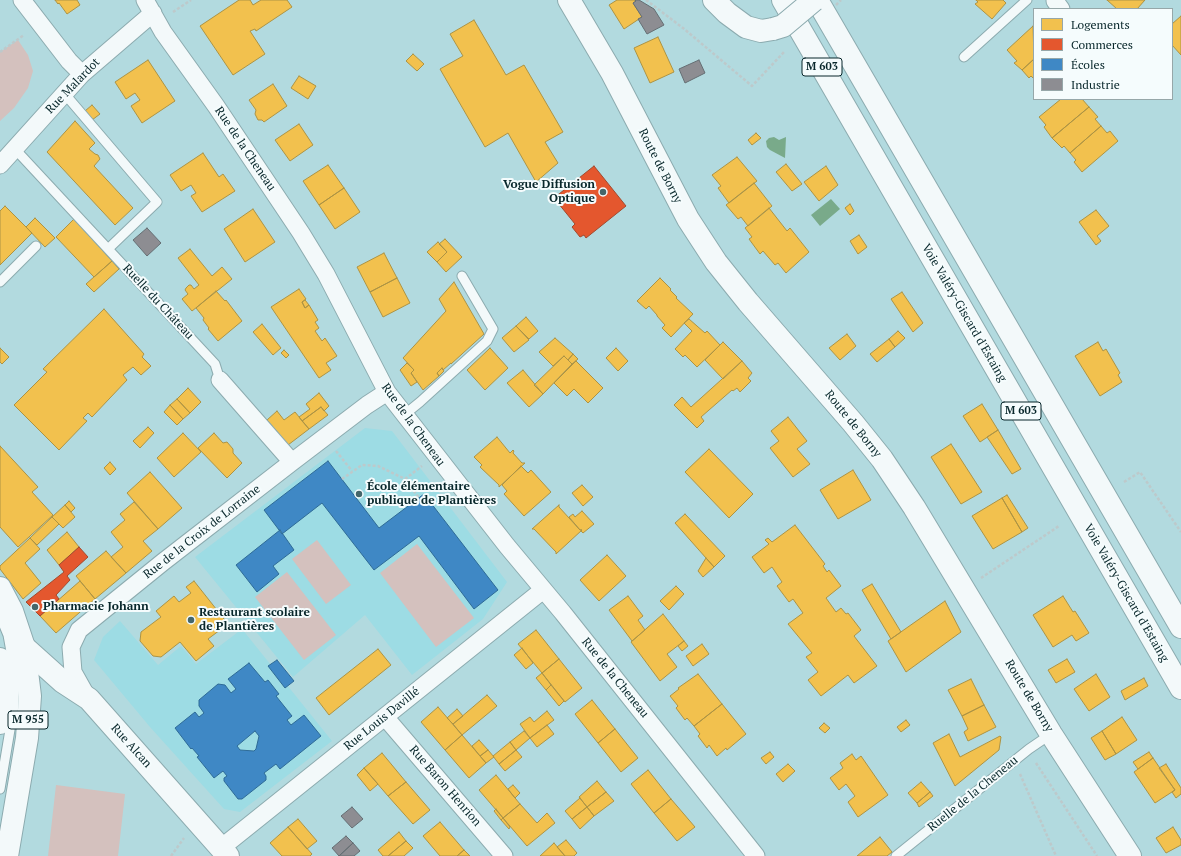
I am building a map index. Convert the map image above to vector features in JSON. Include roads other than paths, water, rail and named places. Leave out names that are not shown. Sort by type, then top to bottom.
[{"type":"main road","name":"Route de Borny","points":[[569,0],[612,73],[688,219],[716,262],[748,302],[853,423],[882,459],[914,508],[1051,734],[1130,856]]},
{"type":"main road","points":[[714,0],[727,13],[746,26],[761,31],[783,26],[814,0]]},
{"type":"main road","name":"Voie Valéry-Giscard d'Estaing","points":[[783,0],[1181,688]]},
{"type":"main road","name":"M 603","points":[[817,0],[1181,628]]},
{"type":"main road","name":"M 955","points":[[0,588],[12,611],[24,647],[30,696],[27,738],[7,856]]},
{"type":"main road","name":"Rue Alcan","points":[[24,647],[63,682],[89,699],[225,852]]},
{"type":"main road","name":"M 955","points":[[0,659],[4,695],[0,723]]},
{"type":"street","points":[[22,0],[69,61],[82,74]]},
{"type":"street","name":"Rue Malardot","points":[[0,164],[82,74],[149,7]]},
{"type":"street","name":"Rue de la Cheneau","points":[[149,7],[164,32],[216,106],[301,233],[326,274],[387,392],[756,856]]},
{"type":"street","name":"Ruelle du Château","points":[[220,380],[292,462]]},
{"type":"street","name":"Rue de la Croix de Lorraine","points":[[89,699],[73,672],[71,647],[79,630],[163,562],[325,436],[387,392]]},
{"type":"street","name":"Rue Louis Davillé","points":[[225,852],[385,717],[543,590]]},
{"type":"street","name":"Rue Baron Henrion","points":[[385,717],[504,856]]},
{"type":"lane","points":[[964,57],[1027,0]]},
{"type":"lane","points":[[64,93],[157,202],[108,249]]},
{"type":"lane","name":"Ruelle du Château","points":[[15,149],[215,364],[220,380]]},
{"type":"lane","points":[[0,282],[36,246]]},
{"type":"lane","points":[[404,415],[487,341],[493,329],[462,276]]},
{"type":"lane","name":"M 955","points":[[0,616],[8,635],[15,674],[14,706],[0,789]]},
{"type":"lane","name":"Ruelle de la Cheneau","points":[[896,856],[1030,749],[1051,734]]},
{"type":"place","name":"Vogue Diffusion Optique","points":[[603,192]]},
{"type":"place","name":"École élémentaire publique de Plantières","points":[[359,494]]},
{"type":"place","name":"Pharmacie Johann","points":[[35,607]]},
{"type":"place","name":"Restaurant scolaire de Plantières","points":[[191,620]]}]
